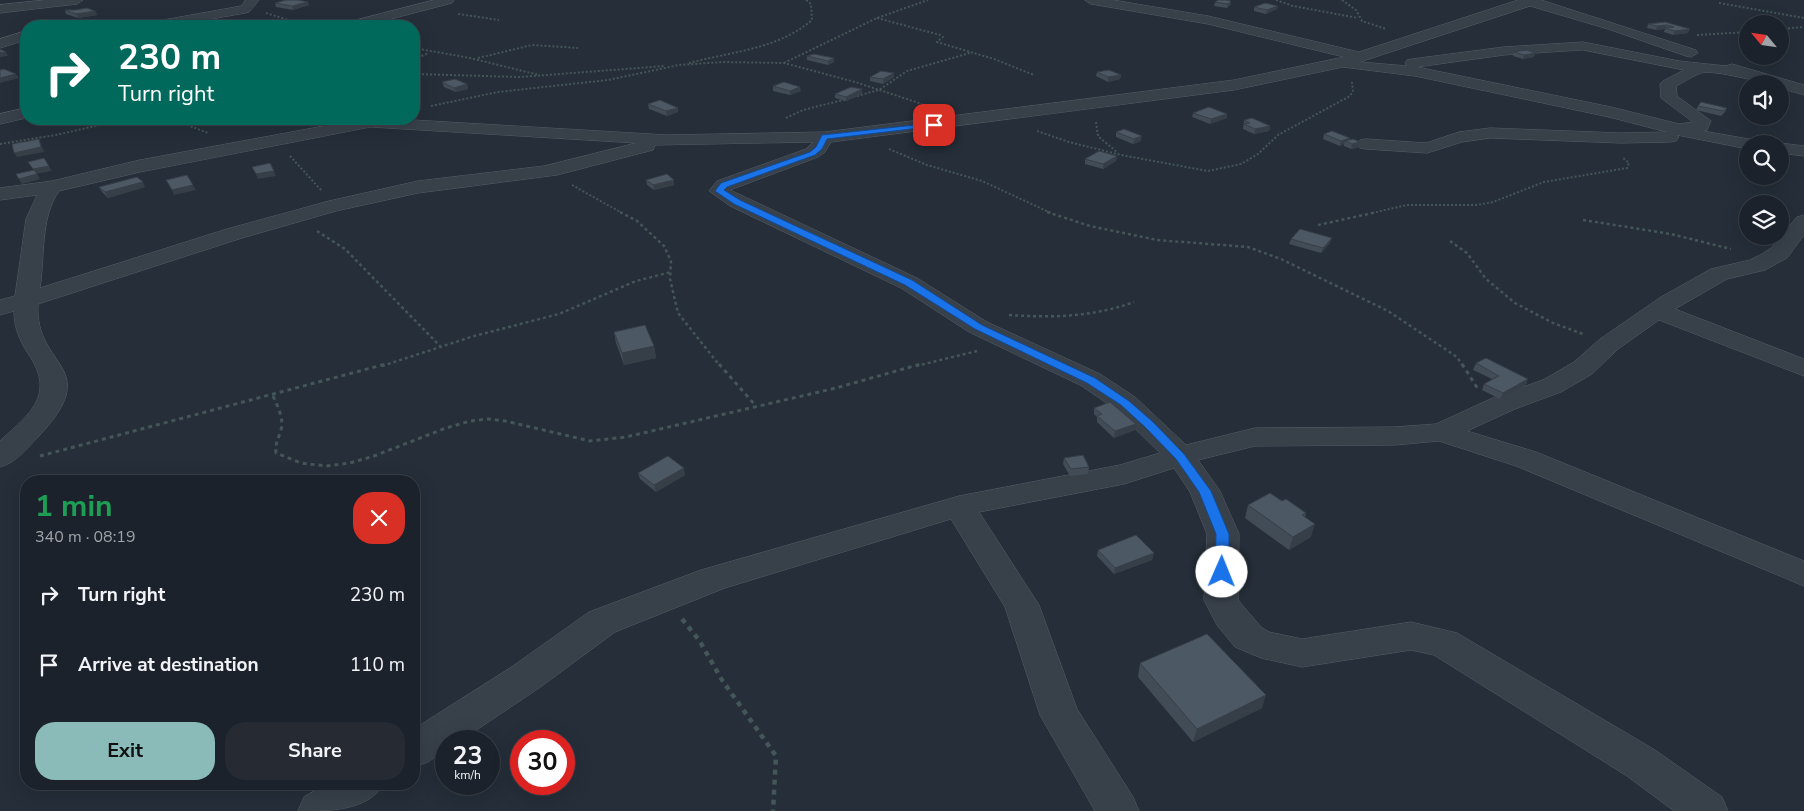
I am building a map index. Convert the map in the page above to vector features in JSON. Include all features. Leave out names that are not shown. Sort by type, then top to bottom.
[{"type":"street","points":[[0,9],[78,0]]},
{"type":"street","points":[[373,20],[448,0]]},
{"type":"street","points":[[1091,0],[1196,17],[1360,56]]},
{"type":"street","points":[[405,125],[667,140],[825,137],[859,134],[1234,85],[1338,64],[1529,1],[1613,26],[1749,74],[1804,90]]},
{"type":"street","points":[[180,20],[249,5]]},
{"type":"street","points":[[11,27],[20,28]]},
{"type":"street","points":[[0,44],[20,37]]},
{"type":"street","points":[[1338,64],[1417,62],[1504,52],[1583,46],[1700,68],[1749,74]]},
{"type":"street","points":[[1338,64],[1415,71],[1611,112],[1673,129],[1739,142]]},
{"type":"street","points":[[1673,129],[1701,126],[1703,121],[1670,98],[1667,87],[1670,83],[1700,68]]},
{"type":"street","points":[[0,119],[20,114]]},
{"type":"street","points":[[0,194],[52,187],[140,166],[272,143],[360,125]]},
{"type":"street","points":[[1366,144],[1427,148],[1459,137],[1490,134],[1587,137],[1699,135]]},
{"type":"street","points":[[825,137],[819,148],[812,153],[724,185],[719,191],[737,202],[908,282],[978,327],[1091,380],[1131,408],[1180,456],[1205,491],[1218,518],[1223,534],[1221,600],[1229,616],[1248,637],[1261,644],[1302,654],[1411,636],[1444,643],[1465,654],[1641,763],[1707,811]]},
{"type":"street","points":[[0,308],[294,216],[349,201],[416,187],[545,172],[601,159],[667,140]]},
{"type":"street","points":[[1789,149],[1804,151]]},
{"type":"street","points":[[0,458],[45,409],[54,394],[53,379],[48,363],[32,339],[26,322],[25,300],[33,263],[40,207],[52,187]]},
{"type":"street","points":[[420,746],[526,677],[602,622],[713,579],[888,524],[959,506],[1100,480],[1219,444],[1255,437],[1386,436],[1441,432],[1552,386],[1583,368],[1610,344],[1656,310],[1719,274],[1757,265],[1770,259],[1779,253],[1804,221]]},
{"type":"street","points":[[1656,310],[1804,368]]},
{"type":"street","points":[[1441,432],[1526,459],[1804,574]]},
{"type":"street","points":[[959,506],[1022,605],[1060,715],[1118,811]]},
{"type":"street","points":[[319,811],[353,790]]},
{"type":"path","points":[[429,106],[498,92],[608,80],[723,56],[783,38],[812,20],[811,4],[806,0]]},
{"type":"path","points":[[784,63],[877,18],[928,0]]},
{"type":"path","points":[[1276,0],[1293,6],[1359,18],[1366,23],[1417,38]]},
{"type":"path","points":[[1342,0],[1356,10],[1359,18]]},
{"type":"path","points":[[1719,3],[1804,18]]},
{"type":"path","points":[[249,5],[290,20]]},
{"type":"path","points":[[877,18],[940,35],[942,37],[937,42],[994,59],[1034,75]]},
{"type":"path","points":[[1789,28],[1804,27]]},
{"type":"path","points":[[470,58],[481,58],[532,45],[578,48]]},
{"type":"path","points":[[420,49],[470,58],[524,70],[540,76]]},
{"type":"path","points":[[420,57],[431,52]]},
{"type":"path","points":[[754,139],[784,119],[802,110],[879,90],[907,72],[970,53]]},
{"type":"path","points":[[679,65],[723,62],[784,63],[842,78],[914,102],[947,110],[971,120]]},
{"type":"path","points":[[1034,130],[1069,142],[1120,155],[1198,170],[1217,170],[1241,164],[1258,154],[1278,135],[1298,126],[1350,96],[1353,91],[1351,79],[1338,64]]},
{"type":"path","points":[[420,74],[503,77],[540,76],[673,66]]},
{"type":"path","points":[[1095,104],[1098,136],[1120,155]]},
{"type":"path","points":[[0,144],[56,135],[100,125]]},
{"type":"path","points":[[859,134],[914,160],[982,181],[1042,210],[1090,226],[1157,240],[1248,247],[1281,259],[1388,310],[1457,357],[1476,386],[1500,406]]},
{"type":"path","points":[[1318,226],[1352,216],[1407,205],[1477,205],[1493,202],[1544,182],[1616,171],[1629,166],[1630,163],[1618,153],[1587,137]]},
{"type":"path","points":[[272,143],[287,152],[322,191],[349,201]]},
{"type":"path","points":[[545,172],[637,220],[664,246],[672,261],[670,279],[678,313],[734,384],[755,406]]},
{"type":"path","points":[[294,216],[345,249],[440,346]]},
{"type":"path","points":[[1583,220],[1701,240],[1770,259]]},
{"type":"path","points":[[1450,241],[1468,253],[1486,279],[1515,303],[1552,323],[1610,344]]},
{"type":"path","points":[[38,456],[375,368],[440,346],[559,314],[636,282],[671,272]]},
{"type":"path","points":[[1002,314],[1064,318],[1088,317],[1134,302]]},
{"type":"path","points":[[273,396],[282,418],[282,432],[275,442],[276,453],[290,461],[318,467],[339,465],[381,454],[470,421],[515,422],[578,438],[604,441],[643,435],[755,406],[824,391],[1009,342]]},
{"type":"path","points":[[665,598],[698,640],[722,680],[776,756],[773,811]]},
{"type":"building","points":[[286,0],[308,2],[292,6],[275,3]]},
{"type":"building","points":[[1218,0],[1231,1],[1228,4],[1215,2]]},
{"type":"building","points":[[1265,3],[1278,6],[1267,10],[1254,7]]},
{"type":"building","points":[[87,8],[95,11],[76,14],[65,10],[75,10]]},
{"type":"building","points":[[1665,22],[1690,29],[1675,31],[1665,28],[1674,27],[1667,25],[1657,26],[1648,24]]},
{"type":"building","points":[[1526,50],[1536,53],[1524,55],[1514,52]]},
{"type":"building","points":[[814,54],[834,58],[828,61],[807,56]]},
{"type":"building","points":[[4,69],[16,74],[0,78],[0,70]]},
{"type":"building","points":[[1109,70],[1121,75],[1108,77],[1097,72]]},
{"type":"building","points":[[881,71],[894,73],[883,79],[870,77]]},
{"type":"building","points":[[455,79],[467,84],[454,88],[442,82]]},
{"type":"building","points":[[784,82],[800,87],[790,91],[773,86]]},
{"type":"building","points":[[851,87],[862,89],[846,97],[835,94]]},
{"type":"building","points":[[660,100],[678,108],[666,111],[648,104]]},
{"type":"building","points":[[1701,102],[1727,108],[1723,111],[1698,106]]},
{"type":"building","points":[[1209,107],[1227,114],[1211,119],[1193,113]]},
{"type":"building","points":[[1252,118],[1270,126],[1255,129],[1244,124],[1250,123],[1244,120]]},
{"type":"building","points":[[1124,129],[1142,136],[1134,139],[1116,132]]},
{"type":"building","points":[[1332,131],[1350,138],[1341,141],[1324,134]]},
{"type":"building","points":[[39,139],[41,147],[14,153],[12,144]]},
{"type":"building","points":[[1353,139],[1360,142],[1352,144],[1345,141]]},
{"type":"building","points":[[1099,151],[1117,156],[1103,164],[1085,159]]},
{"type":"building","points":[[44,158],[49,166],[33,169],[28,162]]},
{"type":"building","points":[[270,163],[274,171],[256,174],[252,167]]},
{"type":"building","points":[[34,170],[37,174],[19,179],[16,174]]},
{"type":"building","points":[[667,174],[674,180],[653,185],[646,180]]},
{"type":"building","points":[[187,175],[193,185],[172,190],[166,180]]},
{"type":"building","points":[[137,177],[143,182],[105,192],[99,187]]},
{"type":"building","points":[[1300,229],[1332,238],[1323,248],[1291,239]]},
{"type":"building","points":[[645,325],[654,346],[622,353],[614,332]]},
{"type":"building","points":[[1486,358],[1528,379],[1503,393],[1484,384],[1499,376],[1476,363]]},
{"type":"building","points":[[1110,402],[1136,424],[1115,431],[1097,416],[1102,414],[1094,408]]},
{"type":"building","points":[[1083,455],[1089,467],[1071,469],[1064,458]]},
{"type":"building","points":[[668,456],[684,468],[654,485],[638,473]]},
{"type":"building","points":[[1270,493],[1282,501],[1286,499],[1306,513],[1302,515],[1315,524],[1293,537],[1248,505]]},
{"type":"building","points":[[1136,535],[1154,553],[1115,568],[1098,550]]},
{"type":"building","points":[[1207,634],[1266,695],[1197,729],[1140,663]]},
{"type":"route","points":[[934,125],[825,137],[819,148],[812,153],[724,185],[719,188],[719,191],[790,228],[908,282],[978,327],[1091,380],[1125,403],[1149,424],[1180,456],[1205,491],[1218,518],[1223,534],[1222,572]]}]
